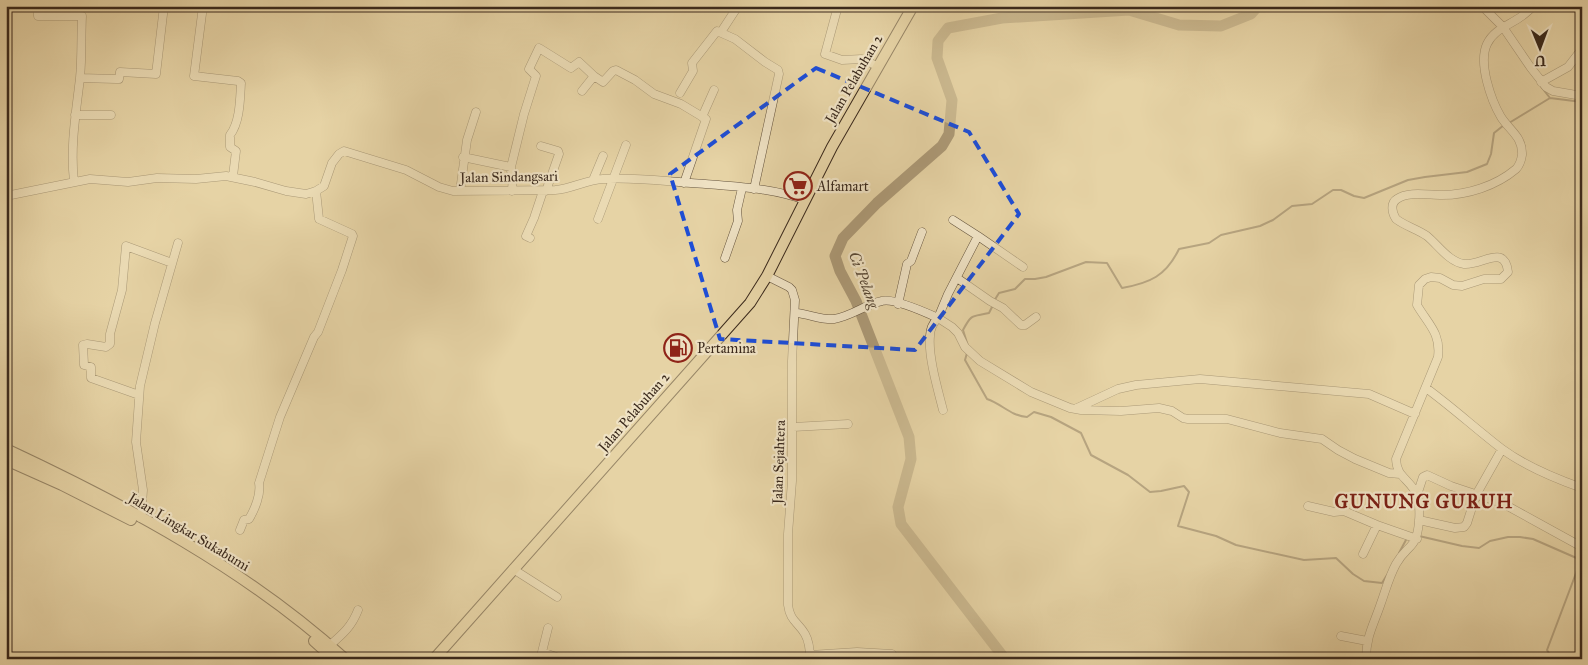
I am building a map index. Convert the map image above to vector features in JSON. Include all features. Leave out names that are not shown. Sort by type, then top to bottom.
[{"type":"main road","name":"Jalan Pelabuhan 2","points":[[434,659],[744,310],[767,276],[832,147],[913,6]]},
{"type":"main road","name":"Jalan Lingkar Sukabumi","points":[[6,449],[88,489],[272,601],[330,645],[345,659]]},
{"type":"main road","name":"Jalan Lingkar Sukabumi","points":[[6,460],[143,522]]},
{"type":"main road","name":"Jalan Lingkar Sukabumi","points":[[191,551],[268,606],[334,659]]},
{"type":"street","points":[[38,6],[38,16],[62,16],[82,12],[80,78],[72,162],[74,182]]},
{"type":"street","points":[[61,6],[62,16]]},
{"type":"street","points":[[80,78],[119,79],[120,72],[156,74],[164,6]]},
{"type":"street","points":[[203,6],[194,76],[240,82],[239,108],[234,130],[230,136],[230,147],[236,151],[233,176]]},
{"type":"street","points":[[721,32],[738,6]]},
{"type":"street","points":[[838,6],[825,54],[842,60],[862,59],[877,66]]},
{"type":"street","points":[[1482,6],[1546,88],[1582,96]]},
{"type":"street","points":[[1417,495],[1397,468],[1397,454],[1438,357],[1439,342],[1417,304],[1419,285],[1425,279],[1431,277],[1440,278],[1453,285],[1462,286],[1484,279],[1501,279],[1508,272],[1507,262],[1503,258],[1495,257],[1472,264],[1458,262],[1428,237],[1396,219],[1393,214],[1393,203],[1395,199],[1404,196],[1451,194],[1479,189],[1518,168],[1521,158],[1521,142],[1516,133],[1501,116],[1490,91],[1486,75],[1486,46],[1501,28],[1522,16],[1534,6]]},
{"type":"street","points":[[680,93],[693,71],[692,63],[716,31],[735,39],[765,62],[775,67],[779,72],[754,189]]},
{"type":"street","points":[[512,191],[513,173],[511,167],[524,114],[535,82],[536,76],[530,69],[539,48],[571,68],[579,62],[603,82],[616,70],[635,80],[654,94],[681,104],[706,120],[684,183]]},
{"type":"street","points":[[1541,82],[1568,66],[1582,49]]},
{"type":"street","points":[[582,91],[594,76]]},
{"type":"street","points":[[702,117],[714,90]]},
{"type":"street","points":[[460,191],[467,137],[476,112]]},
{"type":"street","points":[[75,115],[111,115]]},
{"type":"street","points":[[598,219],[626,145]]},
{"type":"street","points":[[530,238],[526,236],[559,152],[541,146]]},
{"type":"street","name":"Jalan Sindangsari","points":[[316,191],[324,186],[332,163],[344,151],[406,170],[444,189],[460,191],[545,191],[567,189],[593,180],[664,180],[790,194],[805,200]]},
{"type":"street","points":[[593,180],[603,156]]},
{"type":"street","points":[[463,157],[511,167]]},
{"type":"street","points":[[6,196],[90,179],[128,182],[157,178],[196,179],[233,176],[300,193],[316,191],[319,219],[352,234],[342,270],[318,332],[280,417],[259,483],[260,489],[253,511],[249,519],[244,520],[240,530]]},
{"type":"street","points":[[725,258],[738,221],[737,210],[742,188]]},
{"type":"street","points":[[953,220],[1023,267]]},
{"type":"street","points":[[898,304],[907,264],[911,261],[922,232]]},
{"type":"street","points":[[943,410],[932,361],[930,336],[932,325],[938,318],[978,236]]},
{"type":"street","points":[[143,522],[143,490],[136,442],[139,395],[144,365],[178,243]]},
{"type":"street","points":[[139,395],[91,378],[91,367],[84,365],[83,346],[87,344],[106,347],[110,344],[122,290],[126,246],[172,263]]},
{"type":"street","name":"Jalan Sejahtera","points":[[767,276],[792,290],[795,300],[796,313],[792,361],[792,481],[788,534],[788,605],[789,613],[804,634],[810,657]]},
{"type":"street","points":[[957,278],[1003,308],[1020,325],[1025,325],[1036,317]]},
{"type":"street","points":[[796,313],[834,319],[883,300],[914,308],[938,318],[958,333],[965,347],[980,361],[1031,392],[1076,409],[1121,411],[1159,408],[1172,411],[1188,419],[1227,419],[1280,433],[1322,439],[1355,459],[1389,474],[1400,474]]},
{"type":"street","points":[[1076,409],[1118,389],[1136,384],[1209,380],[1369,394],[1415,414]]},
{"type":"street","points":[[1426,388],[1453,407],[1502,449],[1534,468],[1582,488]]},
{"type":"street","points":[[792,428],[848,424]]},
{"type":"street","points":[[1419,520],[1462,528],[1467,523],[1476,495],[1502,449]]},
{"type":"street","points":[[1366,659],[1367,641],[1389,578],[1398,560],[1415,543],[1417,538],[1419,520],[1417,495],[1423,477],[1426,474],[1451,486],[1502,503],[1582,547]]},
{"type":"street","points":[[1308,506],[1334,512],[1344,511],[1417,538]]},
{"type":"street","points":[[1363,554],[1377,524]]},
{"type":"street","points":[[514,569],[557,597]]},
{"type":"street","points":[[330,645],[345,633],[353,622],[358,610]]},
{"type":"street","points":[[548,628],[542,652],[551,657],[562,659]]},
{"type":"street","points":[[1341,636],[1367,641]]},
{"type":"street","points":[[810,657],[857,652],[892,654]]},
{"type":"highlighted area","points":[[816,68],[969,132],[1019,214],[915,350],[720,339],[670,174]]},
{"type":"waterway","name":"Ci Pelang","points":[[1005,659],[901,524],[898,507],[911,459],[909,437],[856,301],[840,271],[835,256],[843,238],[877,203],[942,146],[949,134],[952,100],[937,58],[938,41],[948,28],[1002,18],[1129,10],[1179,25],[1221,26],[1251,14],[1258,6]]},
{"type":"waterway","points":[[1539,84],[1550,98]]},
{"type":"waterway","points":[[1509,123],[1550,98],[1582,102]]},
{"type":"waterway","points":[[994,301],[999,293],[1015,289],[1025,279],[1046,277],[1086,262],[1107,263],[1122,288],[1141,284],[1163,272],[1179,249],[1209,243],[1221,235],[1260,226],[1273,220],[1292,206],[1312,204],[1333,190],[1341,190],[1364,198],[1408,180],[1467,172],[1487,164],[1491,154],[1494,133],[1504,125]]},
{"type":"waterway","points":[[968,346],[963,330],[966,325],[971,318],[989,313],[993,305]]},
{"type":"waterway","points":[[967,353],[965,360],[987,399],[1021,416],[1027,417],[1034,412],[1051,417],[1081,433],[1091,455],[1128,475],[1150,492],[1184,486],[1189,492],[1178,526],[1216,536],[1236,545],[1304,560],[1336,558],[1353,574],[1364,581],[1382,583],[1387,575]]},
{"type":"waterway","points":[[1419,536],[1479,548],[1490,541],[1508,537],[1520,537],[1533,539],[1581,560],[1547,650],[1553,659]]},
{"type":"waterway","points":[[1399,553],[1407,538]]},
{"type":"place","name":"Alfamart","points":[[798,186]]},
{"type":"place","name":"Pertamina","points":[[678,348]]},
{"type":"district","name":"GUNUNG GURUH","points":[[1424,501]]}]
